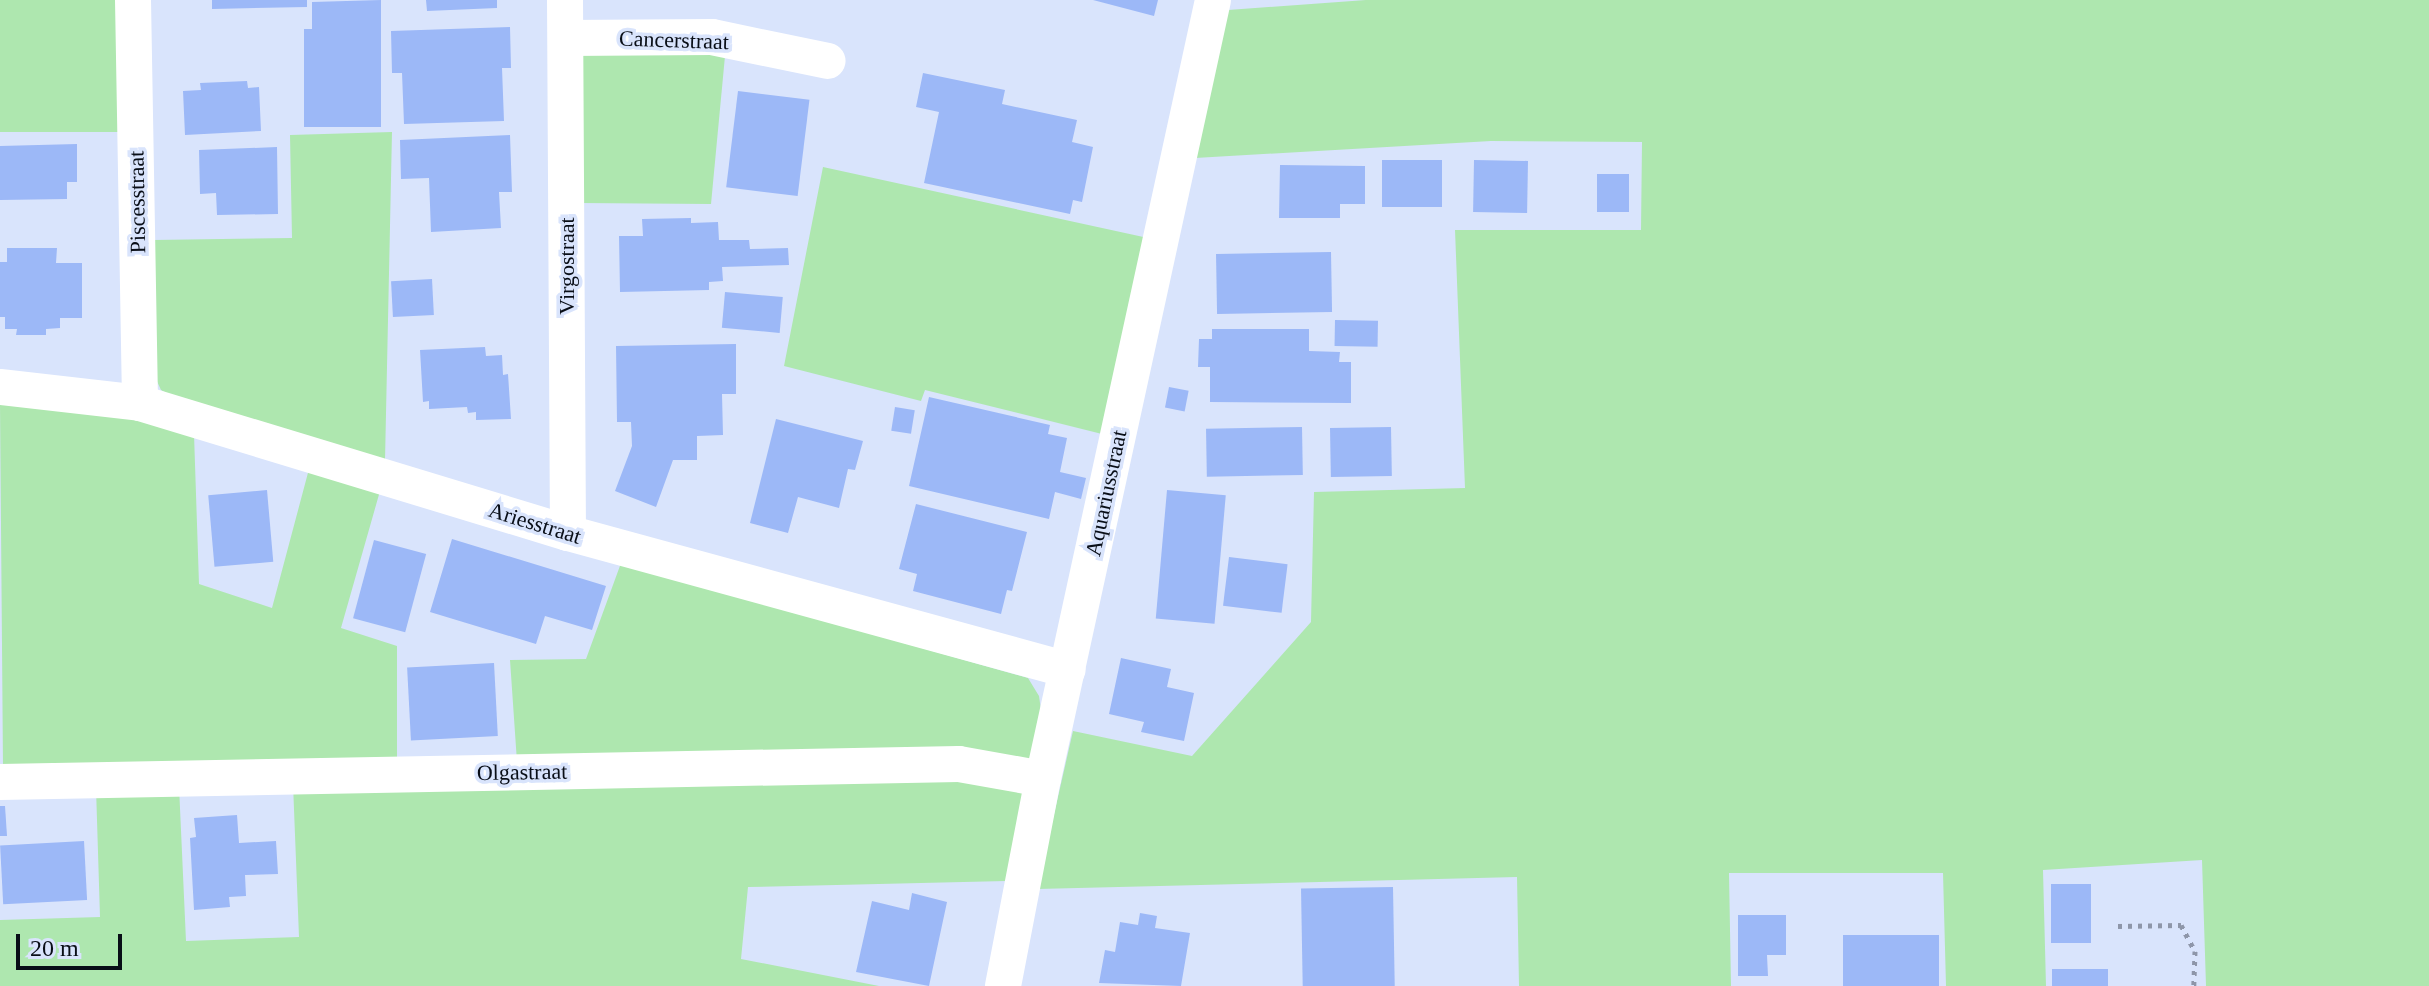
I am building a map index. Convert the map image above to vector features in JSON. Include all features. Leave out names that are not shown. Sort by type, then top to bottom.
[{"type":"street","name":"Piscesstraat","points":[[133,0],[140,403]]},
{"type":"street","name":"Virgostraat","points":[[565,0],[568,533]]},
{"type":"street","name":"Aquariusstraat","points":[[1003,986],[1043,779],[1213,0]]},
{"type":"street","name":"Cancerstraat","points":[[566,38],[712,37],[828,61]]},
{"type":"street","name":"Ariesstraat","points":[[0,387],[140,403],[568,533],[1068,670]]},
{"type":"street","name":"Olgastraat","points":[[0,782],[959,764],[1043,779]]},
{"type":"path","points":[[2118,926],[2181,925],[2195,951],[2194,986]]},
{"type":"green space","points":[[0,0],[119,0],[119,132],[0,132]]},
{"type":"green space","points":[[1366,0],[2429,0],[2429,986],[2206,986],[2202,860],[2043,870],[2046,986],[1946,986],[1943,873],[1729,873],[1731,986],[1519,986],[1517,877],[1037,889],[1073,731],[1192,756],[1311,622],[1314,492],[1465,488],[1455,230],[1641,230],[1642,142],[1491,141],[1195,158],[1228,10]]},
{"type":"green space","points":[[593,43],[725,56],[711,204],[579,203],[582,49]]},
{"type":"green space","points":[[392,132],[385,461],[173,397],[161,390],[155,377],[153,240],[292,238],[290,135]]},
{"type":"green space","points":[[823,167],[1148,238],[1106,435],[925,390],[921,401],[784,366]]},
{"type":"green space","points":[[0,404],[93,409],[194,434],[199,584],[272,608],[309,469],[380,491],[341,628],[397,646],[397,765],[3,768]]},
{"type":"green space","points":[[621,563],[1028,678],[1039,696],[1041,710],[1029,764],[517,762],[510,660],[586,659]]},
{"type":"green space","points":[[956,776],[1026,790],[1006,881],[748,887],[741,959],[879,986],[0,986],[0,920],[100,917],[96,788],[179,786],[186,941],[299,937],[293,784]]},
{"type":"building","points":[[212,0],[307,0],[307,7],[212,9]]},
{"type":"building","points":[[381,0],[381,127],[304,127],[304,29],[312,29],[312,2]]},
{"type":"building","points":[[426,0],[497,0],[497,8],[427,11]]},
{"type":"building","points":[[1093,0],[1158,0],[1154,16]]},
{"type":"building","points":[[510,27],[511,68],[502,68],[504,121],[404,124],[402,73],[392,73],[391,31]]},
{"type":"building","points":[[923,73],[1005,90],[1002,104],[1077,120],[1072,142],[1093,147],[1082,202],[1073,200],[1070,214],[924,183],[939,112],[916,107]]},
{"type":"building","points":[[247,81],[248,88],[259,87],[261,131],[185,135],[183,91],[201,90],[200,83]]},
{"type":"building","points":[[738,91],[809,100],[798,196],[726,187]]},
{"type":"building","points":[[510,135],[512,192],[499,192],[501,228],[431,232],[429,178],[401,179],[400,140]]},
{"type":"building","points":[[77,144],[77,182],[67,182],[67,199],[0,200],[0,146]]},
{"type":"building","points":[[277,147],[278,214],[217,215],[216,193],[200,194],[199,150]]},
{"type":"building","points":[[1382,160],[1442,160],[1442,207],[1382,207]]},
{"type":"building","points":[[1474,160],[1528,161],[1527,213],[1473,212]]},
{"type":"building","points":[[1280,165],[1365,166],[1365,204],[1340,204],[1340,218],[1279,218]]},
{"type":"building","points":[[1597,174],[1629,174],[1629,212],[1597,212]]},
{"type":"building","points":[[691,218],[691,223],[718,222],[719,240],[749,240],[750,249],[788,248],[789,265],[722,267],[723,281],[709,282],[709,290],[620,292],[619,236],[643,236],[642,219]]},
{"type":"building","points":[[7,248],[57,248],[56,263],[82,263],[82,318],[60,318],[60,328],[46,329],[46,335],[16,335],[17,329],[5,329],[5,317],[0,317],[0,262],[7,262]]},
{"type":"building","points":[[1331,252],[1332,312],[1217,314],[1216,254]]},
{"type":"building","points":[[432,279],[434,315],[393,317],[391,281]]},
{"type":"building","points":[[725,292],[783,297],[780,333],[722,328]]},
{"type":"building","points":[[1335,320],[1378,321],[1378,347],[1335,346]]},
{"type":"building","points":[[1212,329],[1309,329],[1309,351],[1340,352],[1339,362],[1351,362],[1351,403],[1210,402],[1210,367],[1198,367],[1199,339],[1212,339]]},
{"type":"building","points":[[736,344],[736,394],[722,394],[723,435],[697,436],[697,460],[673,460],[656,507],[615,491],[632,446],[631,422],[617,422],[616,346]]},
{"type":"building","points":[[485,347],[486,356],[502,355],[503,375],[508,374],[511,419],[476,420],[476,412],[468,413],[467,407],[429,409],[429,401],[423,402],[420,350]]},
{"type":"building","points":[[1169,387],[1189,391],[1185,411],[1165,408]]},
{"type":"building","points":[[929,397],[1050,425],[1048,434],[1067,438],[1060,472],[1086,478],[1081,499],[1055,492],[1049,519],[909,486]]},
{"type":"building","points":[[895,407],[915,410],[911,434],[891,431]]},
{"type":"building","points":[[776,419],[863,441],[855,470],[848,469],[839,508],[798,497],[788,533],[750,523]]},
{"type":"building","points":[[1302,427],[1303,475],[1207,477],[1206,429]]},
{"type":"building","points":[[1391,427],[1392,476],[1331,477],[1330,428]]},
{"type":"building","points":[[267,490],[273,562],[214,567],[208,495]]},
{"type":"building","points":[[1167,490],[1226,495],[1215,624],[1156,619]]},
{"type":"building","points":[[916,504],[1027,532],[1012,591],[1007,590],[1001,614],[913,591],[917,574],[899,569]]},
{"type":"building","points":[[452,539],[606,586],[592,630],[545,616],[536,644],[430,612]]},
{"type":"building","points":[[374,540],[426,554],[405,632],[353,618]]},
{"type":"building","points":[[1229,557],[1288,564],[1282,613],[1223,606]]},
{"type":"building","points":[[1121,658],[1171,669],[1167,687],[1194,693],[1184,741],[1141,732],[1144,722],[1109,714]]},
{"type":"building","points":[[494,663],[498,736],[411,740],[407,668]]},
{"type":"building","points":[[0,806],[5,806],[7,836],[0,836]]},
{"type":"building","points":[[237,815],[239,843],[276,841],[278,874],[245,875],[246,896],[229,897],[230,907],[194,910],[190,838],[196,837],[194,818]]},
{"type":"building","points":[[84,841],[87,900],[3,904],[0,845]]},
{"type":"building","points":[[2051,884],[2091,884],[2091,943],[2051,943]]},
{"type":"building","points":[[1393,887],[1395,986],[1303,986],[1301,889]]},
{"type":"building","points":[[912,893],[947,902],[929,986],[856,972],[872,901],[909,910]]},
{"type":"building","points":[[1140,913],[1157,916],[1155,928],[1190,933],[1181,986],[1099,983],[1105,950],[1115,952],[1120,922],[1138,925]]},
{"type":"building","points":[[1738,915],[1786,915],[1786,955],[1767,955],[1768,976],[1738,976]]},
{"type":"building","points":[[1843,935],[1939,935],[1939,986],[1843,986]]},
{"type":"building","points":[[2052,969],[2108,969],[2108,986],[2052,986]]}]
